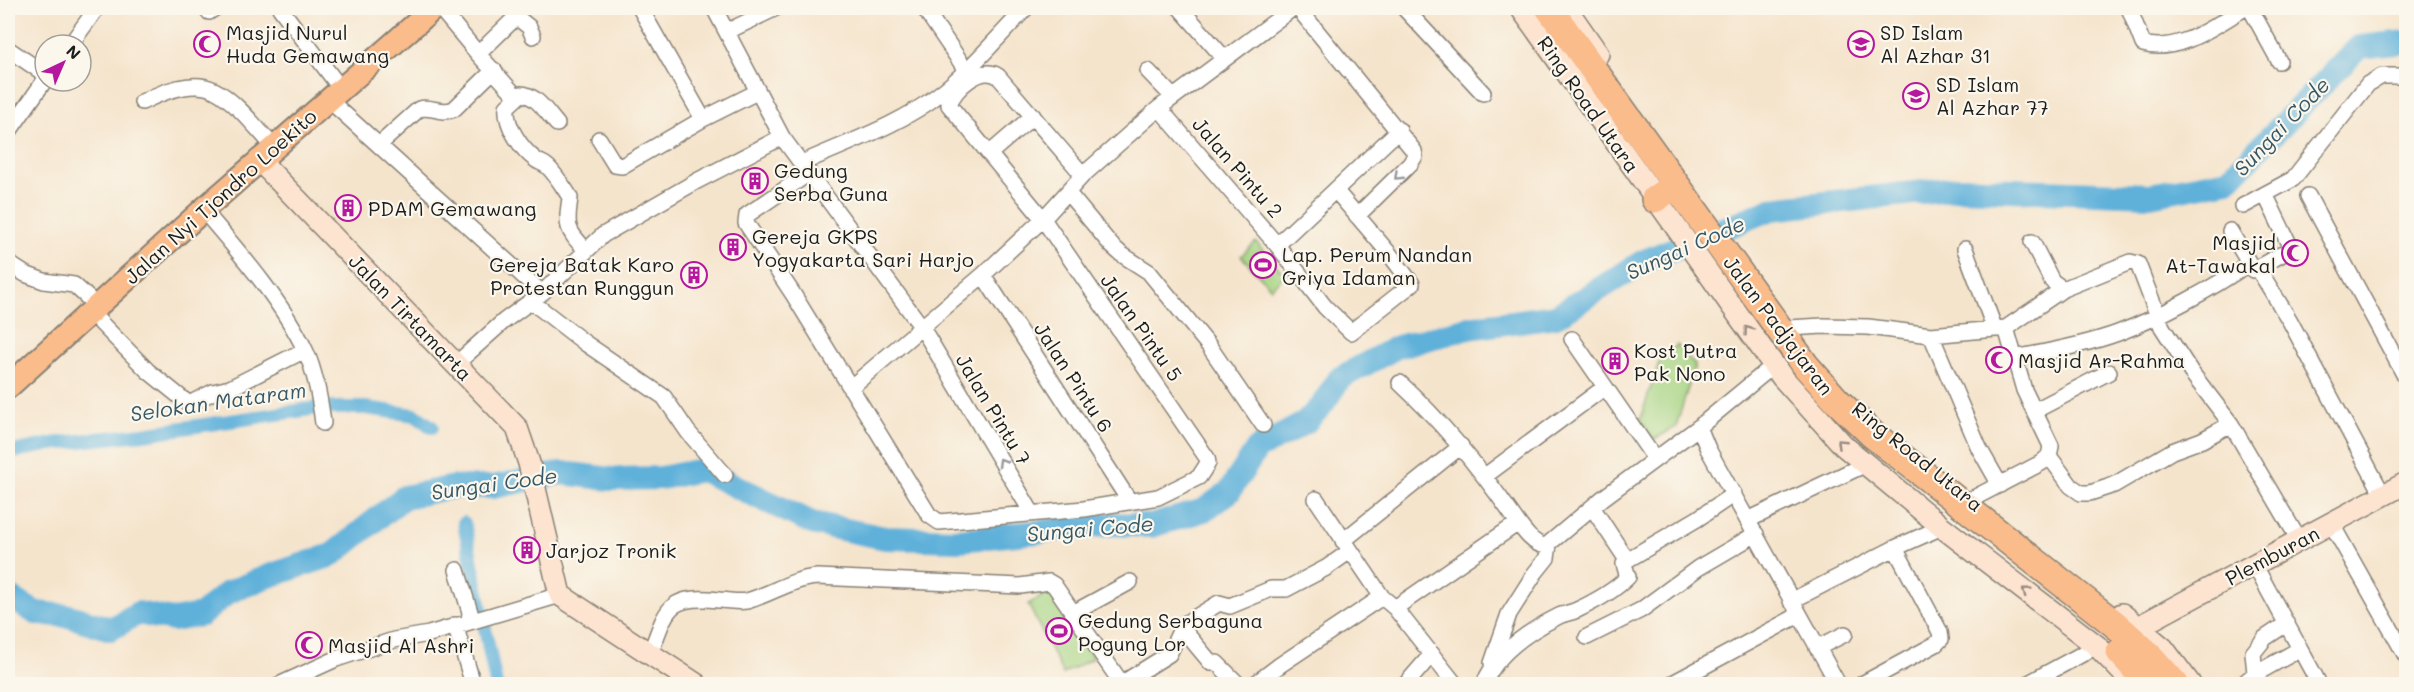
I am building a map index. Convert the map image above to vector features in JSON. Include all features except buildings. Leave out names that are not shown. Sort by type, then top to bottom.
[{"type":"highway","name":"Jalan Padjajaran","points":[[1534,8],[1674,200],[1785,329],[1806,366],[1836,400],[1872,434],[2046,563],[2147,653],[2175,684]]},
{"type":"highway","name":"Jalan Padjajaran","points":[[1549,8],[1674,200]]},
{"type":"highway","name":"Jalan Padjajaran","points":[[1713,248],[1797,368],[1834,411],[1886,457],[2108,638],[2149,684]]},
{"type":"main road","name":"Jalan Nyi Tjondro Loekito","points":[[8,387],[202,210],[434,8]]},
{"type":"street","points":[[79,33],[98,8]]},
{"type":"street","points":[[280,8],[335,95],[379,145],[585,343],[664,397],[688,432],[725,475]]},
{"type":"street","points":[[440,8],[517,97]]},
{"type":"street","points":[[640,8],[702,119]]},
{"type":"street","name":"Jalan Pintu 7","points":[[714,8],[782,137],[921,326],[1032,513]]},
{"type":"street","points":[[728,31],[776,8]]},
{"type":"street","points":[[924,8],[966,70]]},
{"type":"street","points":[[1026,8],[938,96],[806,168],[747,215],[745,220],[929,515],[934,519],[939,522],[958,521],[1130,502]]},
{"type":"street","points":[[1180,8],[1224,59]]},
{"type":"street","points":[[850,388],[983,275],[1043,219],[1083,175],[1163,112],[1173,97],[1297,8],[1414,151],[1415,156],[1410,164],[1357,216],[1336,191]]},
{"type":"street","points":[[1404,8],[1482,93]]},
{"type":"street","name":"Ring Road Utara","points":[[1521,8],[1674,200]]},
{"type":"street","name":"Ring Road Utara","points":[[1566,8],[1674,200]]},
{"type":"street","points":[[2128,8],[2143,44],[2155,48],[2184,42],[2247,8],[2278,62]]},
{"type":"street","points":[[478,54],[513,20],[519,19],[529,27],[534,36]]},
{"type":"street","points":[[8,49],[33,66]]},
{"type":"street","points":[[379,145],[423,107],[447,112],[454,109],[494,70]]},
{"type":"street","points":[[1148,71],[1173,97]]},
{"type":"street","name":"Jalan Pintu 5","points":[[1033,116],[998,76],[991,72],[981,73],[951,97],[949,105],[1043,219],[1207,458],[1208,463],[1199,477],[1158,497],[1130,502]]},
{"type":"street","points":[[2243,206],[2293,179],[2368,84],[2382,76],[2400,76]]},
{"type":"street","points":[[142,102],[163,92],[192,86],[212,89],[230,102],[267,154]]},
{"type":"street","points":[[599,139],[615,165],[622,166],[702,119],[758,92]]},
{"type":"street","points":[[8,133],[36,93]]},
{"type":"street","points":[[557,124],[532,97],[523,94],[517,97],[506,110],[513,131],[528,152],[551,170],[568,194],[570,198],[568,228],[586,250]]},
{"type":"street","name":"Jalan Pintu 2","points":[[1163,112],[1277,245],[1325,307],[1351,332],[1412,284],[1357,216]]},
{"type":"street","points":[[990,154],[1033,116],[1083,175]]},
{"type":"street","points":[[1277,245],[1399,130]]},
{"type":"street","points":[[456,364],[504,321],[537,298],[603,235],[697,181],[782,137]]},
{"type":"street","name":"Jalan Tirtamarta","points":[[267,154],[456,364],[517,428],[529,463],[560,595]]},
{"type":"street","points":[[1068,193],[1121,254],[1149,272],[1209,346],[1263,424]]},
{"type":"street","points":[[2230,231],[2253,270],[2286,252],[2290,246],[2265,194]]},
{"type":"street","points":[[2307,196],[2406,378]]},
{"type":"street","points":[[202,210],[246,261],[286,317],[305,350],[322,410]]},
{"type":"street","points":[[2032,242],[2052,281],[2063,289]]},
{"type":"street","name":"Ring Road Utara","points":[[1713,248],[1774,365],[1844,447],[1942,527],[2097,646],[2133,684]]},
{"type":"street","points":[[1965,249],[2051,446],[2049,456],[2071,486],[2081,492],[2090,493],[2114,485],[2172,451],[2202,440],[2231,424]]},
{"type":"street","points":[[1785,329],[1822,326],[1868,327],[1931,335],[2000,328],[2063,289],[2130,262],[2138,264],[2162,327],[2191,372],[2231,424],[2299,540]]},
{"type":"street","points":[[8,263],[25,274],[44,281],[74,285],[148,371],[189,404],[213,392],[230,388],[305,350]]},
{"type":"street","points":[[2014,358],[2052,351],[2116,333],[2157,315],[2216,284],[2249,263]]},
{"type":"street","points":[[2262,274],[2290,321],[2383,495]]},
{"type":"street","name":"Jalan Pintu 6","points":[[983,275],[1130,502]]},
{"type":"street","name":"Ring Road Utara","points":[[1785,329],[1876,427],[2046,563],[2138,627],[2163,648],[2190,684]]},
{"type":"street","points":[[1931,335],[1979,448],[2000,485]]},
{"type":"street","points":[[1572,339],[1655,459]]},
{"type":"street","points":[[1486,681],[1509,614],[1548,551],[1592,507],[1699,427],[1774,365]]},
{"type":"street","points":[[2034,411],[2109,372]]},
{"type":"street","points":[[1400,382],[1432,412],[1485,476],[1518,523],[1537,544],[1548,551]]},
{"type":"street","points":[[1485,476],[1605,387]]},
{"type":"street","points":[[1699,427],[1708,449],[1838,684]]},
{"type":"street","points":[[650,654],[664,617],[672,605],[684,599],[744,602],[803,578],[817,577],[1020,586],[1049,582],[1054,585],[1119,684],[1169,654],[1181,627],[1202,612],[1219,603],[1230,606],[1271,589],[1286,589],[1326,568],[1347,546],[1461,446]]},
{"type":"street","points":[[1970,500],[2049,456]]},
{"type":"street","points":[[1748,520],[1866,464]]},
{"type":"street","name":"Plemburan","points":[[2138,627],[2406,483]]},
{"type":"street","points":[[1486,681],[1501,657],[1515,644],[1560,616],[1576,611],[1628,579],[1624,564],[1627,560],[1697,519],[1734,494]]},
{"type":"street","points":[[1316,499],[1382,597],[1395,608],[1455,684]]},
{"type":"street","points":[[1592,507],[1627,560]]},
{"type":"street","points":[[1395,608],[1518,523]]},
{"type":"street","points":[[2331,523],[2406,656]]},
{"type":"street","points":[[1671,684],[1895,548],[1942,527]]},
{"type":"street","points":[[1587,637],[1641,610],[1698,568],[1756,534]]},
{"type":"street","points":[[1862,684],[1936,644],[1941,639],[1940,632],[1895,548]]},
{"type":"street","points":[[2254,564],[2317,680]]},
{"type":"street","points":[[458,570],[470,612],[467,622],[473,684]]},
{"type":"street","points":[[1073,613],[1130,582]]},
{"type":"street","points":[[281,684],[336,659],[394,639],[429,634],[560,595],[696,684]]},
{"type":"street","points":[[1255,684],[1382,597]]},
{"type":"street","points":[[2255,673],[2253,653],[2265,638],[2286,624]]},
{"type":"street","points":[[1181,627],[1211,663],[1217,663],[1238,684]]},
{"type":"street","points":[[1817,648],[1845,634]]},
{"type":"street","points":[[2027,684],[2097,646]]},
{"type":"street","points":[[2244,684],[2255,673],[2276,665],[2300,649]]},
{"type":"street","points":[[1406,684],[1431,654]]},
{"type":"green space","name":"Lap. Perum Nandan Griya Idaman","points":[[1256,242],[1285,275],[1271,288],[1241,256]]},
{"type":"green space","points":[[1677,345],[1695,365],[1676,427],[1653,440],[1640,420],[1659,362]]},
{"type":"green space","name":"Gedung Serbaguna Pogung Lor","points":[[1052,591],[1093,658],[1063,674],[1028,604]]},
{"type":"waterway","name":"Sungai Code","points":[[8,596],[36,613],[69,616],[111,629],[138,613],[173,620],[201,615],[227,593],[332,555],[404,497],[454,487],[493,487],[562,473],[611,479],[661,478],[702,470],[812,523],[885,538],[959,540],[1113,524],[1151,526],[1204,510],[1229,492],[1257,449],[1305,423],[1322,405],[1340,378],[1397,347],[1468,328],[1556,316],[1644,261],[1772,209],[1958,188],[2150,195],[2228,180],[2359,47],[2406,42]]},
{"type":"waterway","name":"Selokan Mataram","points":[[8,453],[51,444],[143,434],[317,408],[366,408],[415,415],[432,427]]},
{"type":"waterway","name":"Selokan Mataram","points":[[464,523],[496,684]]},
{"type":"place","name":"Masjid Nurul Huda Gemawang","points":[[207,44]]},
{"type":"place","name":"SD Islam Al Azhar 31","points":[[1861,44]]},
{"type":"place","name":"SD Islam Al Azhar 77","points":[[1916,96]]},
{"type":"place","name":"Gedung Serba Guna","points":[[755,181]]},
{"type":"place","name":"PDAM Gemawang","points":[[348,208]]},
{"type":"place","name":"Gereja GKPS Yogyakarta Sari Harjo","points":[[733,247]]},
{"type":"place","name":"Masjid At-Tawakal","points":[[2295,253]]},
{"type":"place","name":"Lap. Perum Nandan Griya Idaman","points":[[1263,265]]},
{"type":"place","name":"Gereja Batak Karo Protestan Runggun","points":[[694,275]]},
{"type":"place","name":"Masjid Ar-Rahma","points":[[1999,360]]},
{"type":"place","name":"Kost Putra Pak Nono","points":[[1615,361]]},
{"type":"place","name":"Jarjoz Tronik","points":[[527,550]]},
{"type":"place","name":"Gedung Serbaguna Pogung Lor","points":[[1059,631]]},
{"type":"place","name":"Masjid Al Ashri","points":[[309,645]]}]
